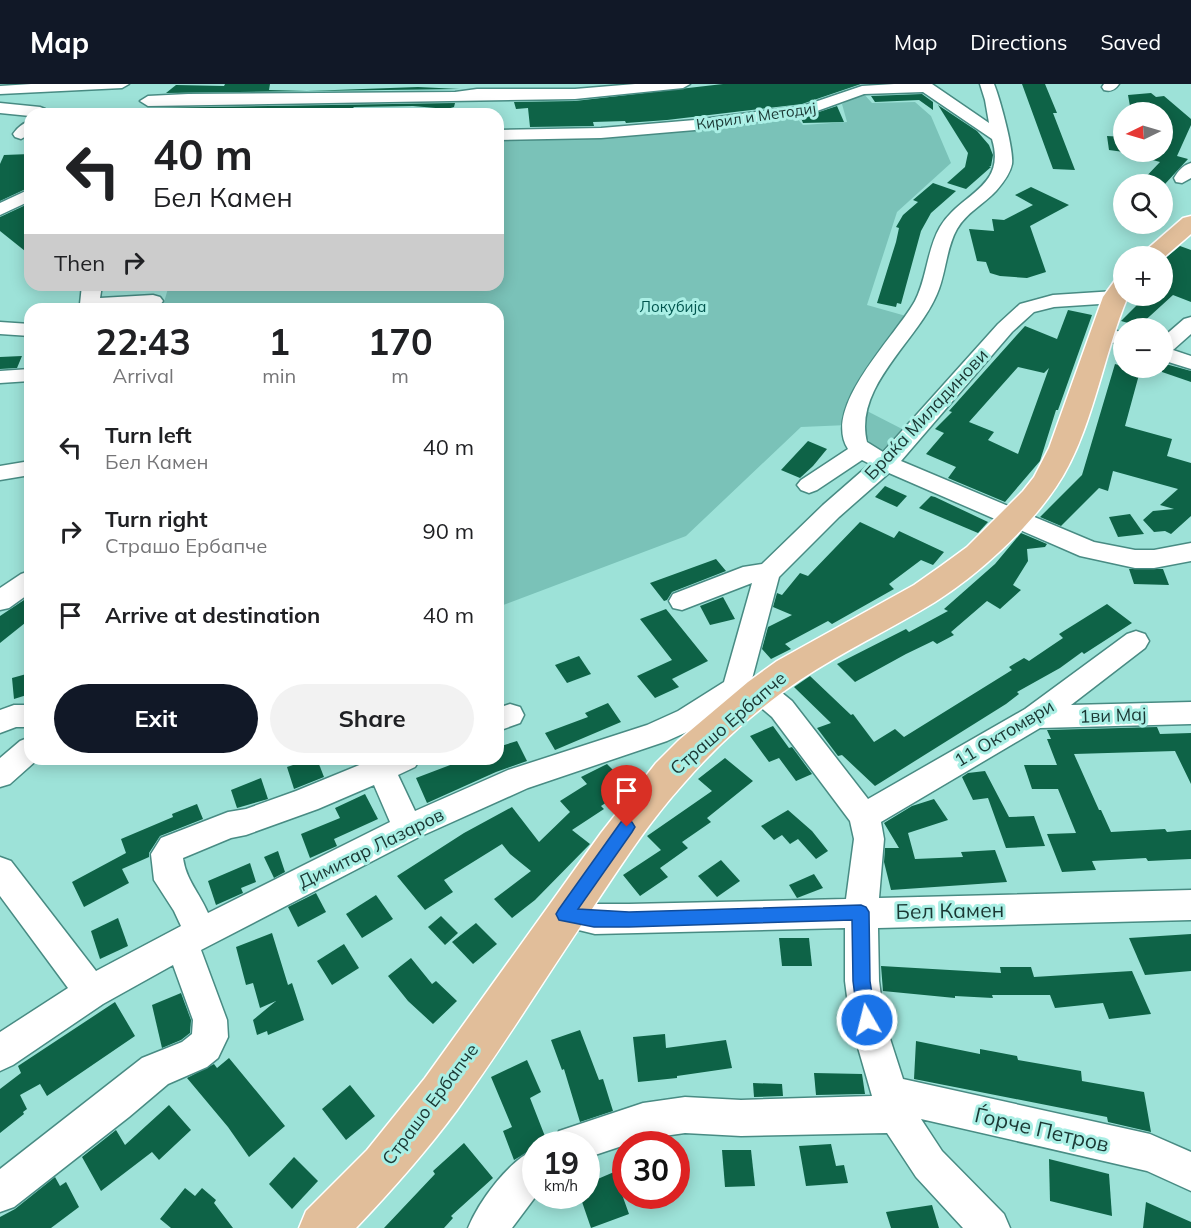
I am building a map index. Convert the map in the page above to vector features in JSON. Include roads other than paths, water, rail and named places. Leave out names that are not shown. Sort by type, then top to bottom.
[{"type":"main road","points":[[1165,246],[1191,223]]},
{"type":"main road","name":"Страшо Ербапче","points":[[323,1228],[383,1166],[441,1094],[564,914],[640,809],[669,774],[748,689],[789,670],[925,593],[978,554],[1014,518],[1046,481],[1056,465],[1113,337]]},
{"type":"street","points":[[0,90],[122,84]]},
{"type":"street","points":[[162,84],[157,96],[143,104],[188,99],[455,97],[477,93],[560,95],[683,84]]},
{"type":"street","points":[[279,84],[327,88],[458,88],[477,93]]},
{"type":"street","points":[[987,84],[993,100],[999,136],[1005,150],[1003,170],[999,178],[954,219],[948,228],[926,298],[917,314],[887,351],[858,404],[853,433],[862,450],[886,463],[1089,550],[1116,556],[1154,559],[1191,552]]},
{"type":"street","name":"Кирил и Методиј","points":[[504,135],[601,133],[672,127],[806,110],[837,101],[862,90],[926,87],[999,136]]},
{"type":"street","points":[[0,108],[24,110]]},
{"type":"street","points":[[0,210],[24,198]]},
{"type":"street","name":"Браќа Миладинови","points":[[748,689],[752,626],[769,573],[831,511],[886,463],[1005,328],[1027,308],[1053,301],[1113,292]]},
{"type":"street","points":[[100,303],[153,298]]},
{"type":"street","points":[[1173,340],[1191,323]]},
{"type":"street","points":[[0,328],[24,330]]},
{"type":"street","points":[[1173,356],[1191,363]]},
{"type":"street","points":[[0,377],[24,375]]},
{"type":"street","points":[[809,485],[862,450]]},
{"type":"street","points":[[0,472],[24,469]]},
{"type":"street","points":[[682,601],[752,573],[769,573]]},
{"type":"street","points":[[0,602],[24,584]]},
{"type":"street","name":"11 Октомври","points":[[864,816],[1035,717],[1136,641]]},
{"type":"street","points":[[748,689],[782,709],[834,780],[864,816],[870,839],[861,912],[862,981],[867,1020],[893,1104],[929,1164],[990,1228]]},
{"type":"street","name":"Димитар Лазаров","points":[[0,1053],[91,992],[191,938],[408,828],[518,779],[657,733],[748,689]]},
{"type":"street","name":"1ви Мај","points":[[1035,717],[1191,712]]},
{"type":"street","points":[[0,722],[14,716],[24,716]]},
{"type":"street","points":[[0,776],[24,754]]},
{"type":"street","points":[[0,1193],[116,1104],[155,1071],[194,1055],[206,1046],[211,1029],[210,1020],[191,938],[187,902],[170,880],[167,854],[172,848],[228,825],[246,822],[298,803],[391,765]]},
{"type":"street","points":[[393,765],[408,828]]},
{"type":"street","points":[[0,871],[91,992]]},
{"type":"street","name":"Бел Камен","points":[[564,914],[594,919],[629,919],[1191,905]]},
{"type":"street","name":"Ѓорче Петров","points":[[600,1135],[643,1121],[685,1115],[741,1118],[893,1104],[1150,1153],[1191,1172]]},
{"type":"street","points":[[488,1228],[522,1182]]},
{"type":"park label","name":"Локубија","points":[[673,306]]}]
